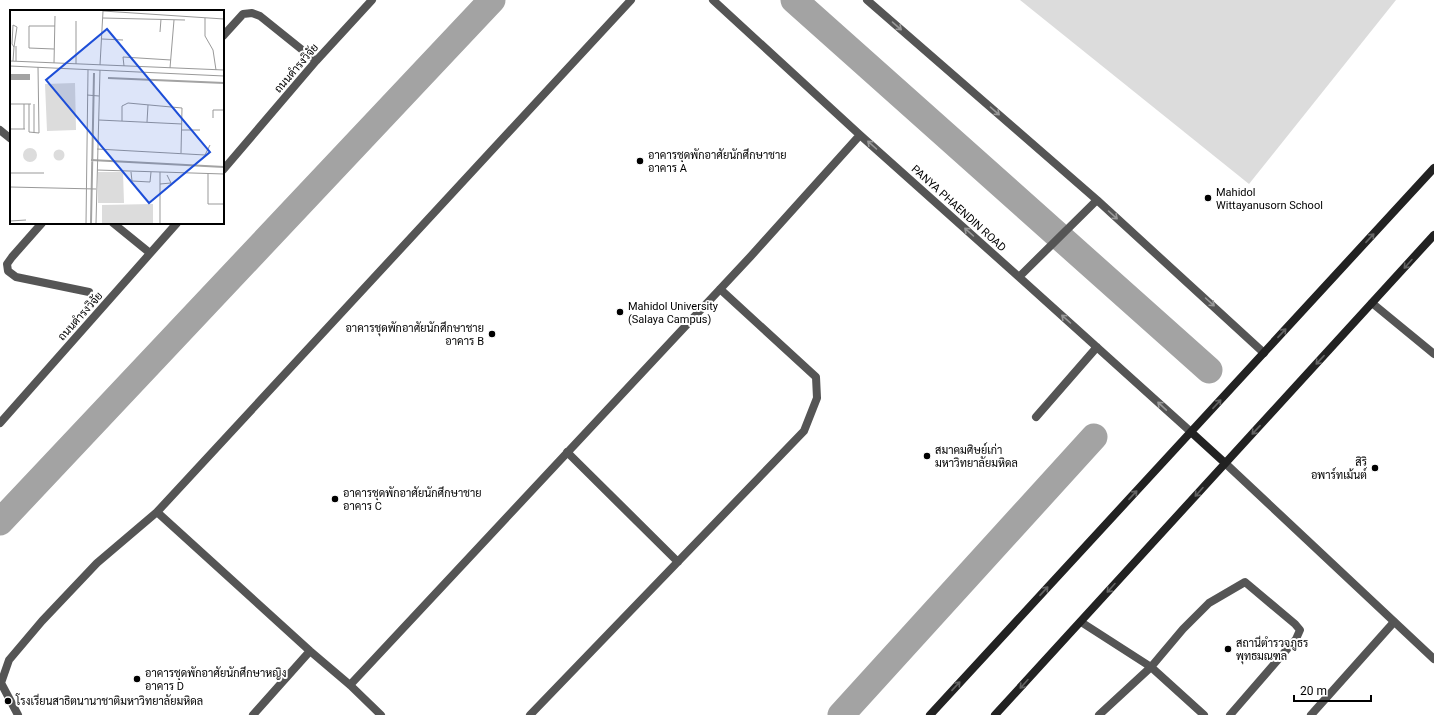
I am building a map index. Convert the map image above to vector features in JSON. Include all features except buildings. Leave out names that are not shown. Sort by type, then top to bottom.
[{"type":"main road","points":[[930,715],[1434,168]]},
{"type":"main road","points":[[995,715],[1434,235]]},
{"type":"main road","points":[[1191,432],[1225,463]]},
{"type":"street","name":"ถนนดำรงวิจัย","points":[[224,169],[316,61],[372,0]]},
{"type":"street","points":[[18,715],[1,683],[9,660],[42,621],[97,563],[157,512],[631,0]]},
{"type":"street","name":"PANYA PHAENDIN ROAD","points":[[713,0],[860,135],[1191,432]]},
{"type":"street","points":[[867,0],[1097,200],[1264,353]]},
{"type":"street","points":[[224,35],[243,14],[252,13],[260,16],[316,61]]},
{"type":"street","points":[[0,130],[10,138]]},
{"type":"street","points":[[350,685],[720,290],[860,135]]},
{"type":"street","points":[[1019,277],[1097,200]]},
{"type":"street","points":[[41,224],[12,256],[7,264],[8,271],[16,277],[89,292]]},
{"type":"street","points":[[114,224],[150,254]]},
{"type":"street","name":"ถนนดำรงวิจัย","points":[[0,423],[176,224]]},
{"type":"street","points":[[530,715],[804,431],[817,398],[816,377],[720,290]]},
{"type":"street","points":[[1372,303],[1434,354]]},
{"type":"street","points":[[1036,417],[1097,348]]},
{"type":"street","points":[[567,452],[678,562]]},
{"type":"street","points":[[1225,463],[1434,659]]},
{"type":"street","points":[[157,512],[310,651],[350,685],[381,715]]},
{"type":"street","points":[[1099,715],[1151,667],[1183,629],[1209,604],[1245,582],[1300,630],[1296,639],[1230,715]]},
{"type":"street","points":[[1081,622],[1151,667],[1204,715]]},
{"type":"street","points":[[1310,715],[1394,622]]},
{"type":"street","points":[[253,715],[310,651]]},
{"type":"shaded area","points":[[1020,0],[1396,0],[1249,184]]},
{"type":"waterway","points":[[0,522],[492,0]]},
{"type":"waterway","points":[[794,0],[1209,370]]},
{"type":"waterway","points":[[841,715],[1094,437]]},
{"type":"place","name":"อาคารชุดพักอาศัยนักศึกษาชาย อาคาร A","points":[[640,161]]},
{"type":"place","name":"Mahidol Wittayanusorn School","points":[[1208,198]]},
{"type":"place","name":"Mahidol University (Salaya Campus)","points":[[620,312]]},
{"type":"place","name":"อาคารชุดพักอาศัยนักศึกษาชาย อาคาร B","points":[[492,334]]},
{"type":"place","name":"สมาคมศิษย์เก่า มหาวิทยาลัยมหิดล","points":[[927,456]]},
{"type":"place","name":"สิริ อพาร์ทเม้นต์","points":[[1375,468]]},
{"type":"place","name":"อาคารชุดพักอาศัยนักศึกษาชาย อาคาร C","points":[[335,499]]},
{"type":"place","name":"สถานีตำรวจภูธร พุทธมณฑล","points":[[1228,649]]},
{"type":"place","name":"อาคารชุดพักอาศัยนักศึกษาหญิง อาคาร D","points":[[137,679]]},
{"type":"place","name":"โรงเรียนสาธิตนานาชาติมหาวิทยาลัยมหิดล","points":[[8,701]]}]
